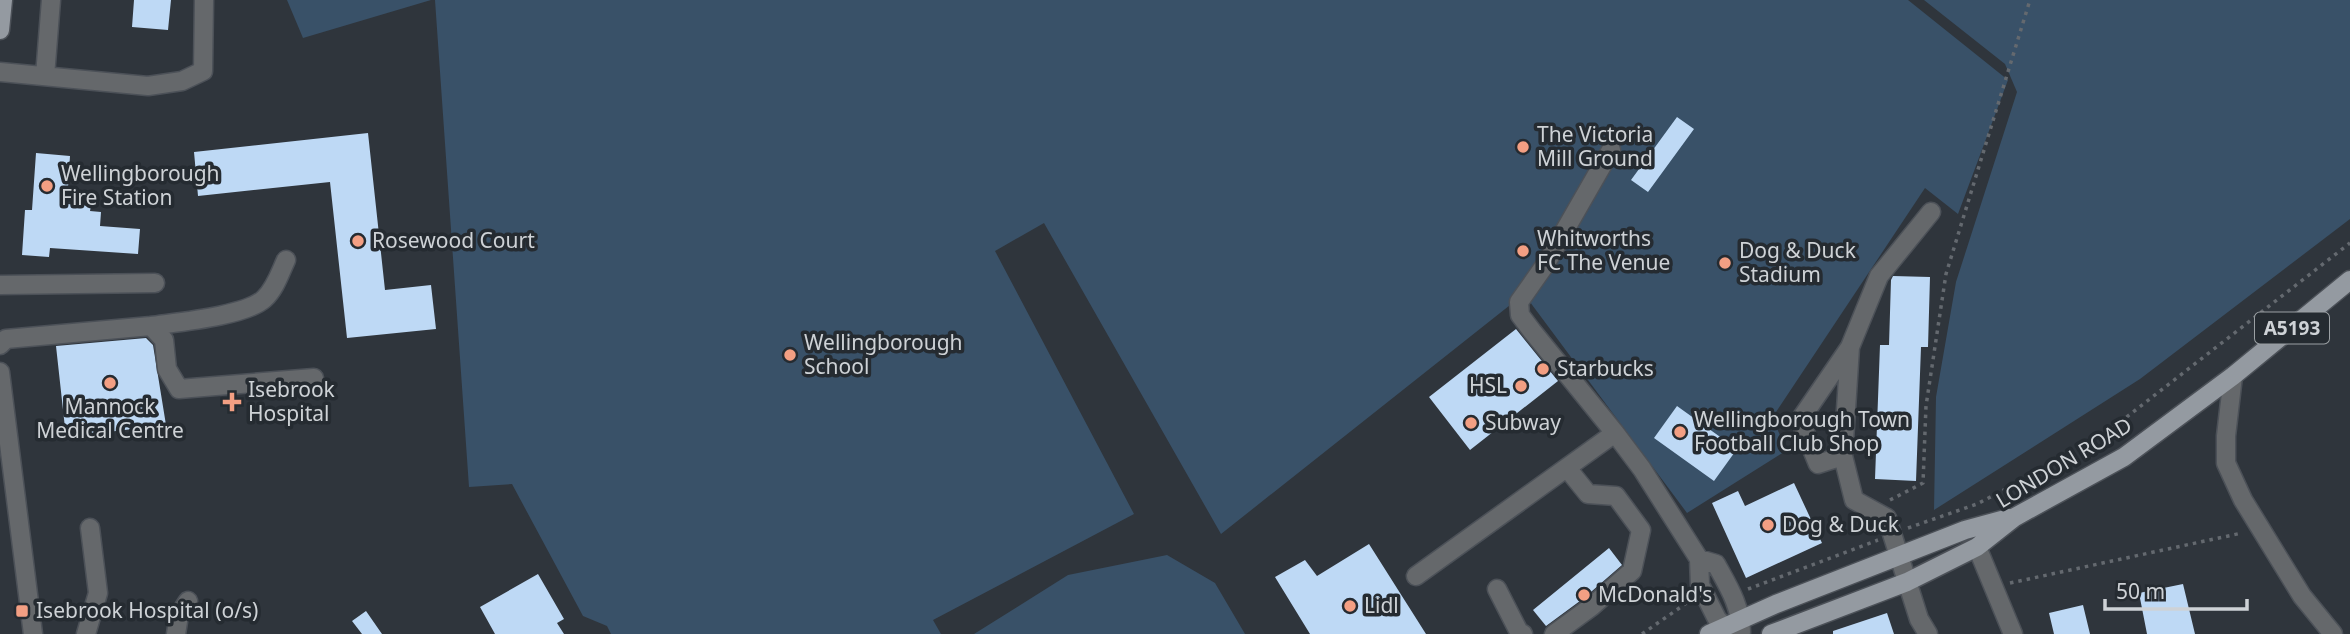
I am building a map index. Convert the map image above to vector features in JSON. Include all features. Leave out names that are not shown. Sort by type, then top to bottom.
[{"type":"main road","points":[[0,30],[3,0]]},
{"type":"main road","name":"LONDON ROAD","points":[[1771,634],[1907,582],[1977,547],[2015,517],[2124,457],[2234,376],[2350,280]]},
{"type":"main road","points":[[1729,630],[1965,530],[2015,517]]},
{"type":"lane","points":[[45,76],[51,0]]},
{"type":"lane","points":[[0,72],[148,86],[182,81],[202,71],[204,0]]},
{"type":"lane","points":[[1611,150],[1545,265],[1519,302],[1520,315],[1643,469],[1699,559],[1700,585],[1717,619],[1729,630]]},
{"type":"lane","points":[[1843,456],[1818,464],[1800,420],[1850,347],[1879,276],[1931,212]]},
{"type":"lane","points":[[0,345],[6,339],[151,327],[246,310],[264,299],[286,260]]},
{"type":"lane","points":[[0,285],[155,283]]},
{"type":"lane","points":[[151,327],[164,340],[167,369],[179,389],[314,378]]},
{"type":"lane","points":[[1850,347],[1843,456],[1854,500],[1887,518],[1919,619],[1928,634]]},
{"type":"lane","points":[[0,372],[33,634]]},
{"type":"lane","points":[[2234,376],[2226,436],[2226,463],[2243,500],[2302,596],[2333,634]]},
{"type":"lane","points":[[1416,576],[1615,433]]},
{"type":"lane","points":[[1554,634],[1591,607],[1632,571],[1641,530],[1616,496],[1588,494],[1567,468]]},
{"type":"lane","points":[[86,634],[98,593],[90,528]]},
{"type":"lane","points":[[1977,547],[2013,634]]},
{"type":"lane","points":[[1699,559],[1716,564],[1734,596],[1729,630]]},
{"type":"lane","points":[[1497,589],[1518,632],[1523,634]]},
{"type":"lane","points":[[176,634],[179,615],[188,601]]},
{"type":"path","points":[[1871,509],[1923,483],[1926,406],[1946,274],[2029,0]]},
{"type":"path","points":[[1907,529],[1978,504],[2092,444],[2350,243]]},
{"type":"path","points":[[1992,587],[2261,529]]},
{"type":"path","points":[[1746,590],[1887,537]]},
{"type":"path","points":[[1642,634],[1696,597]]},
{"type":"shaded area","points":[[287,0],[431,0],[303,38]]},
{"type":"shaded area","points":[[435,0],[1908,0],[2008,80],[1958,214],[1925,188],[1772,418],[1787,450],[1687,513],[1524,294],[1221,534],[1044,223],[995,251],[1134,514],[933,620],[941,634],[611,634],[607,626],[583,616],[512,484],[469,487]]},
{"type":"shaded area","points":[[1924,0],[2350,0],[2350,219],[2140,379],[1934,510],[1936,397],[1956,282],[2017,92],[2005,64]]},
{"type":"shaded area","points":[[1167,555],[1215,583],[1245,634],[974,634],[1068,575]]},
{"type":"building","points":[[134,0],[171,0],[168,30],[132,27]]},
{"type":"building","points":[[1677,117],[1694,129],[1648,192],[1631,180]]},
{"type":"building","name":"Rosewood Court","points":[[368,133],[385,290],[431,285],[436,329],[347,338],[330,182],[198,196],[194,152]]},
{"type":"building","points":[[36,153],[70,156],[67,204],[91,206],[90,211],[101,212],[100,226],[140,229],[138,254],[50,248],[49,257],[22,255],[25,210],[32,210]]},
{"type":"building","points":[[1893,276],[1930,277],[1928,347],[1921,347],[1916,481],[1875,479],[1880,345],[1889,345]]},
{"type":"building","points":[[1516,329],[1558,381],[1470,450],[1429,397]]},
{"type":"building","name":"Mannock Medical Centre","points":[[146,338],[153,345],[166,425],[66,437],[56,346]]},
{"type":"building","points":[[1677,406],[1737,449],[1714,481],[1654,438]]},
{"type":"building","name":"Dog & Duck","points":[[1794,483],[1822,543],[1746,578],[1712,503],[1738,491],[1745,506]]},
{"type":"building","name":"Lidl","points":[[1369,544],[1426,634],[1310,634],[1275,577],[1305,560],[1317,576]]},
{"type":"building","points":[[1609,548],[1622,565],[1546,626],[1533,610]]},
{"type":"building","points":[[538,574],[564,619],[557,623],[564,634],[495,634],[480,607]]},
{"type":"building","points":[[2183,584],[2195,634],[2147,634],[2139,593]]},
{"type":"building","points":[[2083,605],[2090,634],[2054,634],[2049,613]]},
{"type":"building","points":[[366,611],[382,634],[362,634],[352,621]]},
{"type":"building","points":[[1887,613],[1894,634],[1833,634],[1833,631]]},
{"type":"place","name":"The Victoria Mill Ground","points":[[1523,147]]},
{"type":"place","name":"Wellingborough Fire Station","points":[[47,186]]},
{"type":"place","name":"Rosewood Court","points":[[358,241]]},
{"type":"place","name":"Whitworths FC The Venue","points":[[1523,251]]},
{"type":"place","name":"Dog & Duck Stadium","points":[[1725,263]]},
{"type":"place","name":"Wellingborough School","points":[[790,355]]},
{"type":"place","name":"Starbucks","points":[[1543,369]]},
{"type":"place","name":"Mannock Medical Centre","points":[[110,383]]},
{"type":"place","name":"HSL","points":[[1521,386]]},
{"type":"place","name":"Isebrook Hospital","points":[[232,402]]},
{"type":"place","name":"Subway","points":[[1471,423]]},
{"type":"place","name":"Wellingborough Town Football Club Shop","points":[[1680,432]]},
{"type":"place","name":"Dog & Duck","points":[[1768,525]]},
{"type":"place","name":"McDonald's","points":[[1584,595]]},
{"type":"place","name":"Lidl","points":[[1350,606]]},
{"type":"place","name":"Isebrook Hospital (o/s)","points":[[22,611]]}]
